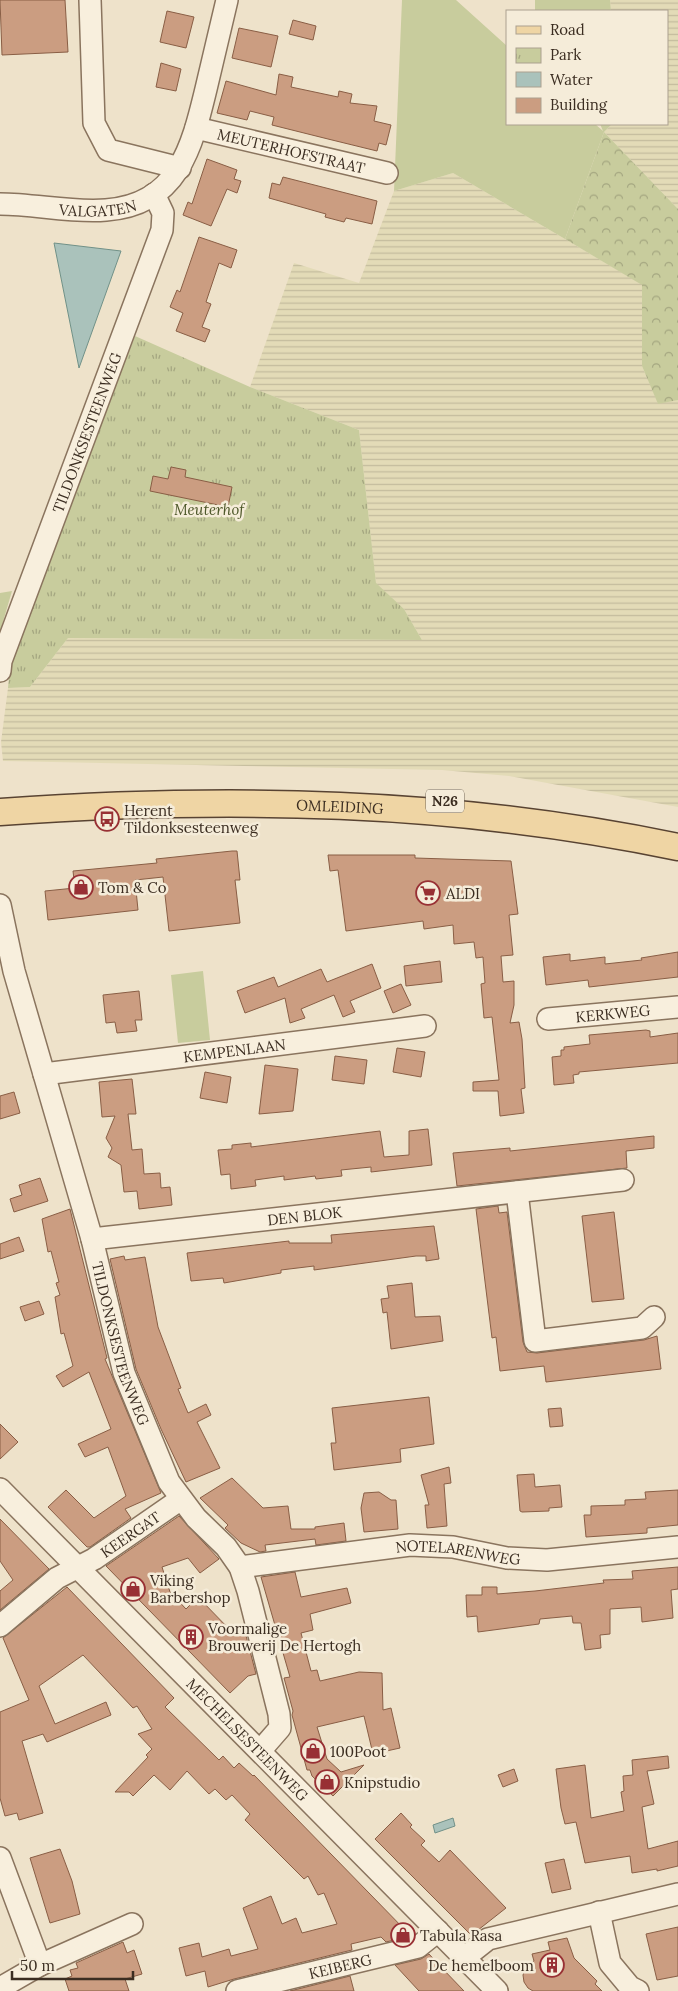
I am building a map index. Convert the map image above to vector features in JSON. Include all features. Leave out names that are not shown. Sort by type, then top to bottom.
[{"type":"main road","name":"OMLEIDING","points":[[0,794],[102,791],[294,791],[378,794],[495,806],[606,821],[678,834]]},
{"type":"main road","name":"OMLEIDING","points":[[0,812],[74,806],[199,802],[348,806],[428,811],[561,826],[678,847]]},
{"type":"street","points":[[90,0],[94,123],[108,150],[180,168],[196,128],[227,0]]},
{"type":"street","name":"MEUTERHOFSTRAAT","points":[[196,128],[387,173]]},
{"type":"street","name":"VALGATEN","points":[[0,204],[106,210],[129,206],[154,194],[180,168]]},
{"type":"street","name":"TILDONKSESTEENWEG","points":[[0,670],[1,661],[162,230],[163,213],[154,194]]},
{"type":"street","name":"TILDONKSESTEENWEG","points":[[0,905],[14,971],[92,1239],[110,1322],[124,1373],[170,1482],[180,1499],[226,1547],[240,1567],[248,1591],[279,1714],[280,1728],[260,1751]]},
{"type":"street","name":"KERKWEG","points":[[548,1019],[678,1007]]},
{"type":"street","name":"KEMPENLAAN","points":[[44,1074],[425,1026]]},
{"type":"street","name":"DEN BLOK","points":[[92,1239],[623,1180]]},
{"type":"street","points":[[517,1192],[535,1341],[642,1328],[654,1317]]},
{"type":"street","name":"MECHELSESTEENWEG","points":[[0,1489],[496,1991]]},
{"type":"street","name":"KEERGAT","points":[[0,1626],[57,1578],[99,1556],[180,1499]]},
{"type":"street","name":"NOTELARENWEG","points":[[240,1567],[410,1545],[453,1547],[507,1558],[547,1560],[678,1547]]},
{"type":"street","points":[[0,1858],[40,1965]]},
{"type":"street","points":[[464,1958],[488,1939],[678,1894]]},
{"type":"street","points":[[599,1912],[610,1962],[630,1987],[638,1991]]},
{"type":"street","points":[[0,1988],[40,1965],[132,1924]]},
{"type":"street","name":"KEIBERG","points":[[237,1991],[418,1947],[438,1931]]},
{"type":"shaded area","points":[[610,0],[678,0],[678,209],[604,132],[611,125],[668,125],[668,10],[611,10]]},
{"type":"shaded area","points":[[453,173],[643,285],[642,366],[658,403],[678,400],[678,807],[509,776],[442,770],[3,761],[1,742],[8,688],[30,687],[68,638],[422,640],[404,609],[376,584],[359,430],[250,387],[294,263],[359,283],[394,191]]},
{"type":"green space","points":[[402,0],[456,0],[506,45],[506,125],[596,125],[603,131],[600,125],[611,125],[604,132],[565,239],[453,173],[394,191]]},
{"type":"green space","points":[[535,0],[610,0],[611,10],[535,10]]},
{"type":"green space","points":[[604,132],[678,209],[678,400],[658,404],[642,366],[642,285],[565,239]]},
{"type":"green space","name":"Meuterhof","points":[[135,336],[250,387],[359,430],[376,583],[404,609],[422,640],[68,638],[30,687],[8,688],[11,654]]},
{"type":"green space","points":[[12,591],[0,632],[0,593]]},
{"type":"green space","points":[[203,971],[210,1040],[178,1043],[171,975]]},
{"type":"water","points":[[54,243],[121,251],[79,368]]},
{"type":"water","points":[[453,1818],[455,1826],[435,1833],[433,1825]]},
{"type":"building","points":[[0,0],[65,0],[68,52],[2,55]]},
{"type":"building","points":[[167,11],[194,17],[186,48],[160,42]]},
{"type":"building","points":[[293,20],[316,26],[313,40],[289,34]]},
{"type":"building","points":[[239,28],[278,36],[271,67],[232,58]]},
{"type":"building","points":[[161,63],[181,69],[176,91],[156,87]]},
{"type":"building","points":[[279,74],[293,77],[291,87],[338,97],[339,91],[352,94],[350,103],[377,106],[374,121],[391,125],[386,145],[379,143],[377,151],[272,125],[274,117],[250,111],[247,120],[217,113],[226,81],[276,95]]},
{"type":"building","points":[[207,159],[237,170],[234,179],[241,181],[237,193],[227,189],[211,226],[183,215],[188,202],[192,204]]},
{"type":"building","points":[[283,177],[377,201],[372,224],[346,218],[344,222],[325,217],[326,214],[269,198],[272,183],[280,185]]},
{"type":"building","points":[[199,237],[237,250],[231,268],[219,263],[206,302],[211,304],[202,327],[210,330],[205,342],[176,331],[183,313],[170,307],[177,290],[180,292]]},
{"type":"building","points":[[171,467],[186,470],[185,477],[232,487],[228,507],[150,491],[153,476],[168,479]]},
{"type":"building","points":[[237,851],[240,880],[235,880],[240,923],[169,931],[163,877],[135,880],[138,910],[48,920],[45,891],[75,888],[73,871],[157,863],[156,859]]},
{"type":"building","name":"ALDI","points":[[328,855],[415,855],[415,858],[511,861],[518,914],[509,915],[513,955],[501,956],[503,982],[514,981],[514,1005],[510,1023],[519,1022],[522,1039],[525,1088],[521,1089],[524,1113],[500,1116],[498,1091],[473,1091],[473,1082],[499,1080],[492,1017],[484,1018],[481,984],[485,983],[483,957],[476,958],[474,942],[454,944],[453,925],[424,929],[423,921],[346,931],[338,870],[330,871]]},
{"type":"building","points":[[678,952],[678,977],[589,987],[588,980],[546,985],[543,957],[570,954],[570,961],[605,957],[605,964],[642,960],[641,958]]},
{"type":"building","points":[[440,961],[442,982],[406,986],[404,966]]},
{"type":"building","points":[[372,964],[381,988],[350,1001],[355,1012],[343,1017],[334,995],[301,1009],[305,1018],[290,1023],[285,998],[245,1013],[237,991],[274,977],[278,987],[321,969],[327,982]]},
{"type":"building","points":[[401,984],[411,1005],[393,1013],[384,991]]},
{"type":"building","points":[[139,991],[142,1020],[135,1020],[137,1031],[117,1033],[115,1022],[106,1023],[103,995]]},
{"type":"building","points":[[650,1031],[650,1037],[678,1033],[678,1063],[579,1072],[579,1074],[573,1075],[574,1083],[554,1085],[552,1057],[561,1056],[561,1050],[564,1050],[564,1047],[590,1044],[589,1035]]},
{"type":"building","points":[[397,1048],[425,1052],[421,1077],[393,1072]]},
{"type":"building","points":[[335,1056],[367,1060],[364,1084],[332,1080]]},
{"type":"building","points":[[265,1065],[298,1069],[293,1111],[259,1114]]},
{"type":"building","points":[[205,1072],[231,1077],[227,1103],[200,1098]]},
{"type":"building","points":[[132,1079],[136,1114],[128,1114],[132,1150],[142,1149],[144,1174],[160,1173],[161,1188],[170,1187],[172,1205],[139,1209],[137,1191],[124,1192],[121,1165],[108,1157],[112,1148],[106,1138],[115,1116],[102,1117],[99,1082]]},
{"type":"building","points":[[14,1092],[20,1113],[0,1119],[0,1096]]},
{"type":"building","points":[[428,1129],[432,1165],[371,1172],[371,1167],[341,1170],[342,1176],[316,1179],[315,1176],[284,1180],[284,1176],[255,1180],[256,1186],[231,1189],[230,1174],[221,1175],[218,1150],[232,1149],[232,1145],[251,1143],[251,1147],[380,1131],[384,1157],[409,1155],[409,1131]]},
{"type":"building","points":[[654,1136],[654,1148],[626,1151],[627,1168],[457,1186],[453,1153],[510,1148],[510,1151]]},
{"type":"building","points":[[40,1178],[48,1201],[14,1212],[10,1199],[22,1195],[19,1185]]},
{"type":"building","points":[[498,1206],[499,1213],[507,1212],[523,1342],[527,1352],[537,1353],[644,1340],[657,1336],[661,1369],[546,1382],[544,1366],[500,1371],[496,1337],[492,1338],[476,1209]]},
{"type":"building","points":[[70,1209],[107,1358],[105,1359],[161,1493],[125,1509],[131,1518],[90,1547],[87,1547],[48,1507],[66,1490],[94,1518],[126,1496],[108,1447],[85,1457],[78,1444],[111,1429],[89,1372],[63,1387],[56,1376],[73,1366],[64,1333],[61,1334],[55,1297],[60,1295],[56,1283],[59,1282],[51,1251],[48,1252],[42,1219]]},
{"type":"building","points":[[614,1212],[624,1299],[592,1302],[582,1216]]},
{"type":"building","points":[[434,1226],[439,1259],[426,1261],[426,1256],[416,1256],[314,1270],[314,1266],[281,1270],[281,1273],[224,1283],[223,1278],[191,1281],[187,1253],[289,1241],[289,1243],[332,1243],[331,1235]]},
{"type":"building","points":[[19,1237],[24,1251],[0,1259],[0,1244]]},
{"type":"building","points":[[124,1256],[125,1260],[145,1257],[158,1327],[181,1388],[178,1389],[188,1413],[206,1404],[211,1415],[197,1422],[220,1468],[186,1482],[136,1369],[110,1259]]},
{"type":"building","points":[[412,1283],[415,1317],[440,1316],[443,1341],[391,1349],[387,1312],[383,1313],[381,1299],[389,1298],[387,1286]]},
{"type":"building","points":[[39,1301],[44,1314],[25,1321],[20,1307]]},
{"type":"building","points":[[429,1397],[434,1444],[400,1449],[401,1462],[334,1470],[331,1443],[336,1443],[332,1408]]},
{"type":"building","points":[[561,1408],[563,1426],[550,1427],[548,1409]]},
{"type":"building","points":[[0,1424],[18,1442],[0,1459]]},
{"type":"building","points":[[449,1467],[451,1483],[444,1484],[447,1526],[427,1528],[425,1505],[429,1505],[421,1475]]},
{"type":"building","points":[[534,1474],[535,1487],[560,1485],[562,1507],[549,1508],[549,1511],[520,1511],[517,1475]]},
{"type":"building","points":[[232,1478],[263,1508],[288,1506],[291,1529],[315,1529],[315,1527],[344,1523],[346,1541],[316,1545],[315,1539],[265,1545],[266,1551],[260,1552],[241,1543],[225,1528],[228,1525],[200,1498]]},
{"type":"building","points":[[678,1490],[678,1525],[647,1528],[647,1533],[586,1537],[584,1515],[591,1515],[591,1506],[625,1505],[625,1500],[646,1499],[645,1492]]},
{"type":"building","points":[[379,1492],[391,1500],[396,1500],[398,1529],[364,1532],[361,1508],[364,1493]]},
{"type":"building","points":[[179,1516],[219,1559],[200,1573],[188,1558],[162,1567],[170,1592],[186,1609],[198,1597],[232,1632],[244,1628],[256,1674],[248,1676],[230,1693],[106,1566]]},
{"type":"building","points":[[0,1519],[49,1569],[0,1610],[0,1591],[13,1580],[0,1561]]},
{"type":"building","points":[[678,1567],[678,1589],[671,1590],[673,1618],[642,1622],[641,1607],[610,1609],[610,1634],[600,1635],[601,1648],[585,1650],[581,1623],[573,1623],[572,1616],[540,1619],[539,1624],[478,1632],[477,1616],[467,1617],[466,1595],[482,1595],[482,1587],[497,1587],[497,1594],[535,1591],[604,1583],[603,1580],[633,1579],[632,1571]]},
{"type":"building","points":[[295,1572],[301,1597],[347,1588],[351,1603],[310,1614],[313,1630],[301,1633],[311,1671],[317,1670],[320,1681],[359,1672],[382,1673],[383,1710],[391,1708],[400,1748],[373,1754],[364,1716],[317,1727],[327,1759],[341,1772],[364,1765],[333,1796],[312,1776],[310,1770],[307,1770],[284,1678],[290,1677],[261,1577]]},
{"type":"building","points":[[67,1587],[174,1698],[165,1707],[219,1760],[223,1756],[234,1768],[239,1763],[254,1775],[408,1933],[407,1937],[386,1942],[381,1937],[351,1944],[352,1950],[208,1987],[205,1971],[186,1976],[179,1948],[199,1943],[202,1957],[229,1949],[231,1956],[258,1949],[243,1908],[271,1896],[282,1924],[296,1918],[302,1933],[337,1924],[324,1893],[318,1895],[308,1876],[304,1879],[245,1820],[250,1814],[232,1795],[226,1800],[215,1789],[209,1794],[187,1771],[170,1790],[154,1775],[133,1796],[129,1792],[115,1792],[148,1757],[146,1755],[152,1749],[138,1734],[152,1729],[137,1706],[133,1708],[83,1655],[39,1686],[55,1724],[106,1702],[111,1715],[47,1742],[43,1734],[22,1741],[43,1813],[19,1820],[17,1813],[5,1816],[0,1798],[0,1712],[29,1700],[3,1638]]},
{"type":"building","points":[[668,1756],[669,1768],[647,1771],[654,1804],[642,1807],[648,1849],[678,1841],[678,1866],[657,1871],[657,1869],[632,1873],[630,1856],[585,1863],[576,1822],[565,1824],[556,1769],[585,1765],[591,1818],[624,1811],[621,1792],[624,1791],[623,1776],[633,1775],[632,1760]]},
{"type":"building","points":[[514,1769],[518,1781],[503,1787],[498,1775]]},
{"type":"building","points":[[401,1813],[412,1825],[410,1827],[425,1841],[421,1845],[439,1862],[450,1850],[506,1908],[473,1934],[469,1933],[375,1839]]},
{"type":"building","points":[[60,1849],[72,1881],[80,1914],[50,1923],[30,1858]]},
{"type":"building","points":[[564,1859],[571,1889],[552,1893],[545,1863]]},
{"type":"building","points":[[678,1927],[678,1976],[657,1980],[646,1934]]},
{"type":"building","name":"De hemelboom","points":[[567,1938],[574,1958],[597,1981],[595,1984],[602,1991],[533,1991],[524,1982],[523,1975],[526,1967],[534,1961],[532,1954],[550,1950],[548,1942]]},
{"type":"building","points":[[123,1942],[127,1953],[134,1950],[142,1974],[125,1979],[129,1991],[69,1991],[65,1979],[72,1976],[70,1970],[78,1968],[76,1963]]},
{"type":"building","points":[[429,1954],[464,1991],[419,1991],[395,1965],[421,1959]]},
{"type":"building","points":[[350,1976],[354,1991],[290,1991]]},
{"type":"place","name":"Herent Tildonksesteenweg","points":[[107,819]]},
{"type":"place","name":"Tom & Co","points":[[81,887]]},
{"type":"place","name":"ALDI","points":[[428,893]]},
{"type":"place","name":"Viking Barbershop","points":[[133,1589]]},
{"type":"place","name":"Voormalige Brouwerij De Hertogh","points":[[191,1637]]},
{"type":"place","name":"100Poot","points":[[313,1751]]},
{"type":"place","name":"Knipstudio","points":[[327,1782]]},
{"type":"place","name":"Tabula Rasa","points":[[403,1935]]},
{"type":"place","name":"De hemelboom","points":[[552,1965]]}]
